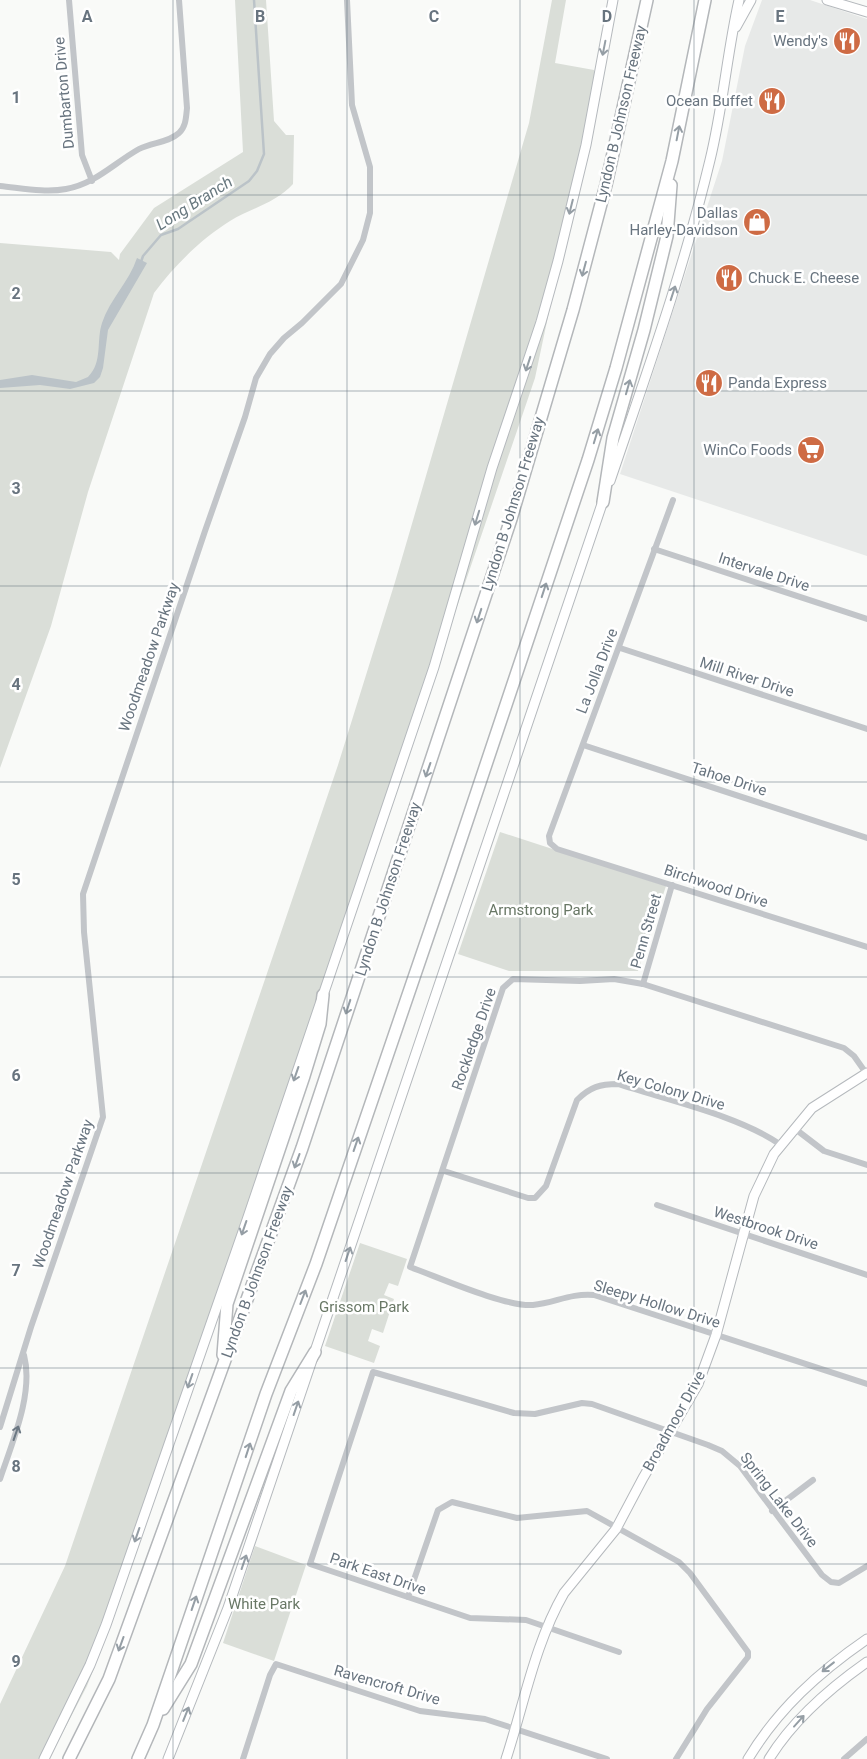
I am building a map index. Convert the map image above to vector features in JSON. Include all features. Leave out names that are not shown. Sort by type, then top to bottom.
[{"type":"highway","name":"Lyndon B Johnson Freeway","points":[[69,1759],[109,1679],[302,1148],[510,519],[573,310],[601,204],[647,0]]},
{"type":"highway","points":[[138,1759],[153,1726],[266,1394],[316,1264],[484,773],[591,451],[616,368],[672,161],[705,0]]},
{"type":"highway","points":[[603,502],[613,438],[644,330],[668,236],[672,161]]},
{"type":"highway","points":[[222,1369],[227,1304],[304,1076],[320,1024],[323,995]]},
{"type":"highway","points":[[153,1726],[191,1664],[291,1391],[315,1352]]},
{"type":"main road","name":"Lyndon B Johnson Freeway","points":[[44,1759],[86,1674],[106,1625],[428,686],[492,468],[541,322],[586,145],[613,0]]},
{"type":"main road","points":[[168,1759],[228,1608],[680,273],[710,158],[739,0]]},
{"type":"main road","points":[[732,37],[751,0]]},
{"type":"main road","points":[[827,0],[867,12]]},
{"type":"main road","name":"Broadmoor Drive","points":[[506,1759],[548,1628],[564,1593],[616,1528],[698,1384],[716,1335],[759,1183],[774,1154],[812,1108],[867,1073]]},
{"type":"main road","points":[[748,1759],[772,1722],[796,1696],[826,1668],[867,1639]]},
{"type":"main road","points":[[769,1759],[791,1730],[819,1700],[867,1662]]},
{"type":"street","name":"Dumbarton Drive","points":[[69,0],[82,155],[92,181]]},
{"type":"street","points":[[0,186],[63,190],[92,181],[140,149],[170,139],[180,133],[187,108],[179,0]]},
{"type":"street","name":"Woodmeadow Parkway","points":[[0,1427],[17,1366],[24,1355],[31,1327],[103,1117],[84,932],[83,894],[204,531],[245,417],[256,378],[270,354],[284,338],[341,284],[363,240],[370,213],[370,167],[351,100],[347,0]]},
{"type":"street","name":"La Jolla Drive","points":[[557,849],[550,843],[549,836],[620,648],[673,500]]},
{"type":"street","name":"Intervale Drive","points":[[654,549],[867,618]]},
{"type":"street","name":"Mill River Drive","points":[[620,648],[867,728]]},
{"type":"street","name":"Tahoe Drive","points":[[583,745],[867,838]]},
{"type":"street","name":"Birchwood Drive","points":[[557,849],[867,947]]},
{"type":"street","name":"Penn Street","points":[[643,984],[672,884]]},
{"type":"street","name":"Rockledge Drive","points":[[410,1267],[444,1171],[503,988],[513,979],[580,981],[614,979],[643,984],[844,1048],[854,1056],[867,1073]]},
{"type":"street","name":"Key Colony Drive","points":[[444,1171],[528,1198],[535,1198],[546,1186],[577,1100],[588,1090],[600,1084],[618,1084],[738,1123],[764,1133],[781,1145]]},
{"type":"street","points":[[794,1128],[824,1152],[867,1165]]},
{"type":"street","name":"Westbrook Drive","points":[[657,1205],[867,1275]]},
{"type":"street","name":"Sleepy Hollow Drive","points":[[410,1267],[501,1300],[532,1305],[578,1294],[594,1296],[867,1384]]},
{"type":"street","name":"Woodmeadow Parkway","points":[[0,1479],[19,1422],[27,1370],[24,1355]]},
{"type":"street","name":"Spring Lake Drive","points":[[373,1372],[514,1413],[535,1414],[582,1403],[624,1414],[708,1445],[729,1456],[740,1466],[822,1575],[831,1582],[839,1583],[867,1566]]},
{"type":"street","name":"Park East Drive","points":[[373,1372],[310,1564],[470,1618],[526,1620],[618,1652]]},
{"type":"street","points":[[772,1511],[813,1480]]},
{"type":"street","points":[[408,1597],[438,1510],[452,1502],[517,1518],[587,1511],[679,1562],[690,1573],[748,1652],[748,1657],[690,1734],[676,1759]]},
{"type":"street","name":"Ravencroft Drive","points":[[243,1759],[276,1664],[420,1711],[485,1720],[607,1759]]},
{"type":"street","points":[[844,1759],[867,1739]]},
{"type":"shaded area","points":[[762,0],[810,0],[867,19],[867,556],[620,474],[722,161],[745,46]]},
{"type":"shaded area","points":[[137,258],[147,263],[108,330],[103,368],[100,377],[94,383],[70,389],[40,385],[0,388],[0,380],[32,375],[76,382],[88,377],[96,365],[100,330],[105,314],[134,267]]},
{"type":"green space","points":[[235,0],[266,0],[274,121],[286,135],[294,135],[293,184],[271,201],[238,216],[209,236],[179,263],[154,293],[88,492],[51,626],[0,768],[0,243],[111,252],[119,260],[120,254],[154,208],[243,152]]},
{"type":"green space","points":[[552,0],[566,0],[555,63],[594,70],[596,90],[535,378],[102,1648],[87,1686],[49,1759],[0,1759],[0,1704],[65,1566],[338,765],[395,582],[529,123]]},
{"type":"green space","name":"Armstrong Park","points":[[500,832],[666,886],[638,971],[509,971],[458,954]]},
{"type":"green space","name":"Grissom Park","points":[[360,1243],[407,1259],[398,1286],[389,1283],[384,1295],[394,1299],[383,1333],[372,1329],[368,1341],[380,1346],[374,1363],[325,1346]]},
{"type":"green space","name":"White Park","points":[[255,1546],[306,1565],[274,1661],[223,1643]]},
{"type":"waterway","name":"Long Branch","points":[[141,262],[143,256],[161,235],[178,229],[249,181],[257,171],[264,154],[254,0]]},
{"type":"place","name":"Wendy's","points":[[847,41]]},
{"type":"place","name":"Ocean Buffet","points":[[772,101]]},
{"type":"place","name":"Dallas Harley-Davidson","points":[[757,222]]},
{"type":"place","name":"Chuck E. Cheese","points":[[729,278]]},
{"type":"place","name":"Panda Express","points":[[709,383]]},
{"type":"place","name":"WinCo Foods","points":[[811,450]]}]
